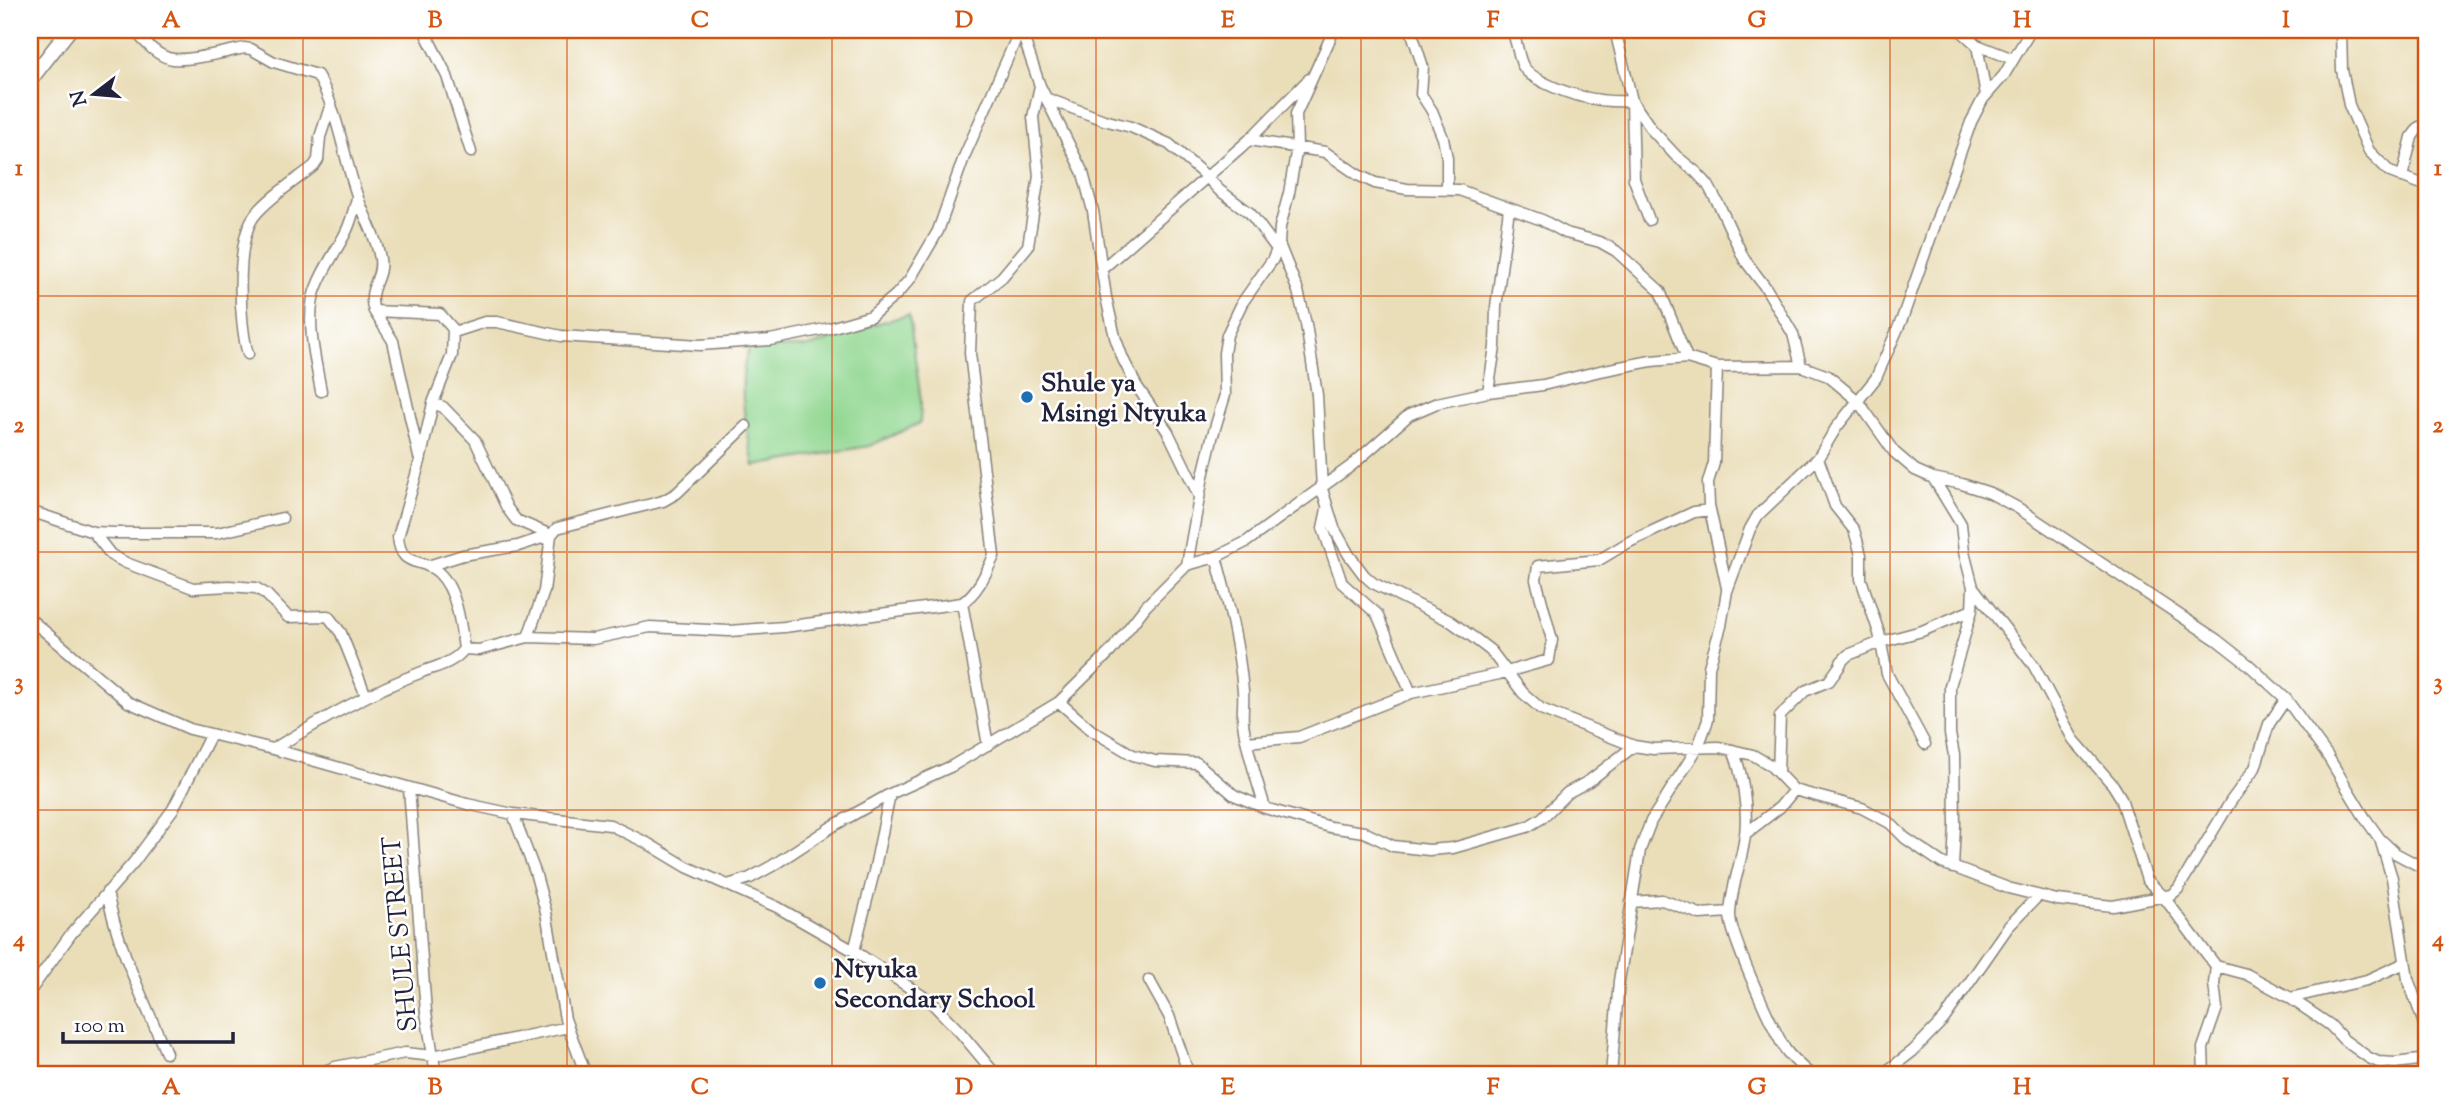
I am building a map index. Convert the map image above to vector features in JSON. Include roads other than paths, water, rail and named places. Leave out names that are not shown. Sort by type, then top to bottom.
[{"type":"street","points":[[30,80],[69,30]]},
{"type":"street","points":[[134,30],[160,54],[173,59],[244,48],[274,62],[315,73],[320,79],[381,263],[371,294],[374,311],[393,341],[420,461]]},
{"type":"street","points":[[424,30],[449,83],[471,152]]},
{"type":"street","points":[[1021,30],[1040,86],[1083,173],[1093,211],[1115,337],[1123,359],[1136,385],[1167,432],[1199,496]]},
{"type":"street","points":[[454,332],[485,322],[497,322],[561,336],[700,345],[770,340],[830,328],[871,316],[910,279],[938,231],[964,158],[1021,30]]},
{"type":"street","points":[[1187,565],[1199,496],[1225,395],[1224,353],[1227,335],[1242,303],[1266,271],[1278,247],[1297,147],[1296,114],[1334,30]]},
{"type":"street","points":[[1411,30],[1423,67],[1422,97],[1432,111],[1443,138],[1447,158],[1447,190]]},
{"type":"street","points":[[1511,30],[1522,65],[1537,78],[1586,99],[1632,101]]},
{"type":"street","points":[[1615,30],[1632,101],[1633,179],[1649,220]]},
{"type":"street","points":[[1960,30],[1977,46],[2013,59]]},
{"type":"street","points":[[1611,1075],[1619,981],[1640,850],[1651,821],[1698,747],[1708,720],[1709,667],[1721,626],[1727,591],[1758,515],[1818,458],[1836,428],[1877,378],[1902,319],[1971,122],[2031,30]]},
{"type":"street","points":[[2340,30],[2342,69],[2349,105],[2369,151],[2390,172],[2427,186]]},
{"type":"street","points":[[1977,46],[1986,96]]},
{"type":"street","points":[[1102,269],[1249,140],[1317,71]]},
{"type":"street","points":[[464,649],[479,650],[528,637],[593,639],[650,626],[729,631],[784,627],[962,603],[970,597],[985,576],[994,556],[970,353],[972,301],[1002,277],[1028,246],[1039,176],[1033,117],[1040,86]]},
{"type":"street","points":[[1048,99],[1130,127],[1169,144],[1219,190],[1250,213],[1278,247],[1298,291],[1306,324],[1317,395],[1322,488],[1327,508],[1342,543],[1364,575],[1373,583],[1450,621],[1491,651],[1523,693],[1541,709],[1634,746],[1653,750],[1698,747],[1753,755],[1770,765],[1794,790],[1874,813],[1926,854],[1953,868],[2038,896],[2112,906],[2171,895],[2187,877],[2196,856],[2255,768],[2269,724],[2286,699]]},
{"type":"street","points":[[1632,101],[1652,130],[1708,185],[1744,259],[1766,288],[1793,334],[1801,366]]},
{"type":"street","points":[[248,354],[240,317],[242,267],[249,226],[263,208],[314,166],[318,160],[324,119],[330,107]]},
{"type":"street","points":[[2402,177],[2412,137],[2419,127],[2427,126]]},
{"type":"street","points":[[1249,140],[1325,152],[1358,175],[1376,183],[1407,190],[1459,190],[1542,220],[1566,233],[1600,242],[1616,251],[1660,291],[1687,358]]},
{"type":"street","points":[[321,391],[313,330],[314,297],[328,263],[347,231],[358,198]]},
{"type":"street","points":[[1488,392],[1509,209]]},
{"type":"street","points":[[273,749],[386,685],[455,659],[464,649],[451,592],[438,572],[403,555],[398,537],[433,403],[452,355],[454,332],[440,314],[374,311]]},
{"type":"street","points":[[728,885],[750,878],[772,866],[797,848],[890,794],[952,765],[1059,702],[1111,651],[1146,606],[1187,565],[1216,557],[1246,542],[1351,466],[1409,415],[1437,403],[1488,392],[1543,386],[1600,371],[1687,358],[1717,367],[1801,366],[1828,376],[1858,401],[1894,452],[1914,470],[1933,478],[1990,493],[2018,508],[2217,640],[2286,699],[2327,755],[2380,839],[2395,853],[2427,870]]},
{"type":"street","points":[[1717,367],[1714,463],[1708,482],[1710,510],[1727,591]]},
{"type":"street","points":[[433,403],[443,407],[474,440],[507,508],[516,520],[551,535]]},
{"type":"street","points":[[428,566],[463,555],[518,546],[551,535],[557,528],[571,523],[663,501],[677,493],[746,426]]},
{"type":"street","points":[[1818,458],[1835,506],[1849,522],[1857,540],[1861,555],[1863,591],[1881,642],[1886,674],[1925,744]]},
{"type":"street","points":[[1933,478],[1961,524],[1964,552],[1973,587],[1972,610],[1950,686],[1950,734],[1954,755],[1953,868]]},
{"type":"street","points":[[1327,508],[1323,528],[1342,583],[1377,614],[1411,693]]},
{"type":"street","points":[[1247,742],[1298,737],[1411,693],[1549,660],[1552,640],[1536,580],[1538,566],[1599,560],[1629,542],[1694,512],[1710,510]]},
{"type":"street","points":[[30,511],[93,531],[217,533],[282,518]]},
{"type":"street","points":[[93,531],[111,555],[125,563],[194,588],[256,588],[266,594],[288,617],[328,616],[341,633],[366,696]]},
{"type":"street","points":[[528,637],[544,591],[551,535]]},
{"type":"street","points":[[1216,557],[1233,623],[1247,742],[1265,808]]},
{"type":"street","points":[[1973,587],[2034,666],[2073,739],[2113,785],[2127,812],[2146,876],[2216,966],[2246,974],[2290,998],[2330,1025],[2344,1040],[2378,1062],[2427,1059]]},
{"type":"street","points":[[962,603],[988,745]]},
{"type":"street","points":[[1778,773],[1782,714],[1805,691],[1829,681],[1844,658],[1881,642],[1922,631],[1972,610]]},
{"type":"street","points":[[30,619],[128,702],[180,725],[467,804],[513,814],[610,825],[648,843],[687,867],[777,906],[854,951],[930,1001],[996,1075]]},
{"type":"street","points":[[1059,702],[1091,730],[1133,755],[1155,761],[1197,763],[1234,795],[1265,808],[1331,827],[1364,832],[1393,846],[1429,850],[1453,848],[1527,827],[1542,818],[1567,793],[1589,781],[1634,746]]},
{"type":"street","points":[[30,991],[71,934],[134,862],[173,809],[211,734]]},
{"type":"street","points":[[1733,750],[1743,788],[1745,834],[1730,912],[1733,931],[1766,1012],[1786,1051],[1811,1075]]},
{"type":"street","name":"SHULE STREET","points":[[409,788],[426,1012],[436,1075]]},
{"type":"street","points":[[1745,834],[1780,807],[1794,790]]},
{"type":"street","points":[[854,951],[890,794]]},
{"type":"street","points":[[513,814],[535,872],[546,912],[568,1027],[586,1075]]},
{"type":"street","points":[[2380,839],[2392,878],[2405,963],[2427,1032]]},
{"type":"street","points":[[107,892],[113,926],[125,960],[166,1053]]},
{"type":"street","points":[[1882,1075],[1913,1051],[1944,1018],[2008,927],[2038,896]]},
{"type":"street","points":[[1631,902],[1662,900],[1700,914],[1730,912]]},
{"type":"street","points":[[2290,998],[2367,979],[2405,963]]},
{"type":"street","points":[[2204,1075],[2203,1048],[2217,1008],[2214,984],[2216,966]]},
{"type":"street","points":[[1149,980],[1169,1016],[1189,1075]]},
{"type":"street","points":[[315,1075],[335,1067],[405,1053],[433,1056],[568,1027]]},
{"type":"place","name":"Shule ya Msingi Ntyuka","points":[[1027,397]]},
{"type":"place","name":"Ntyuka Secondary School","points":[[820,983]]}]
